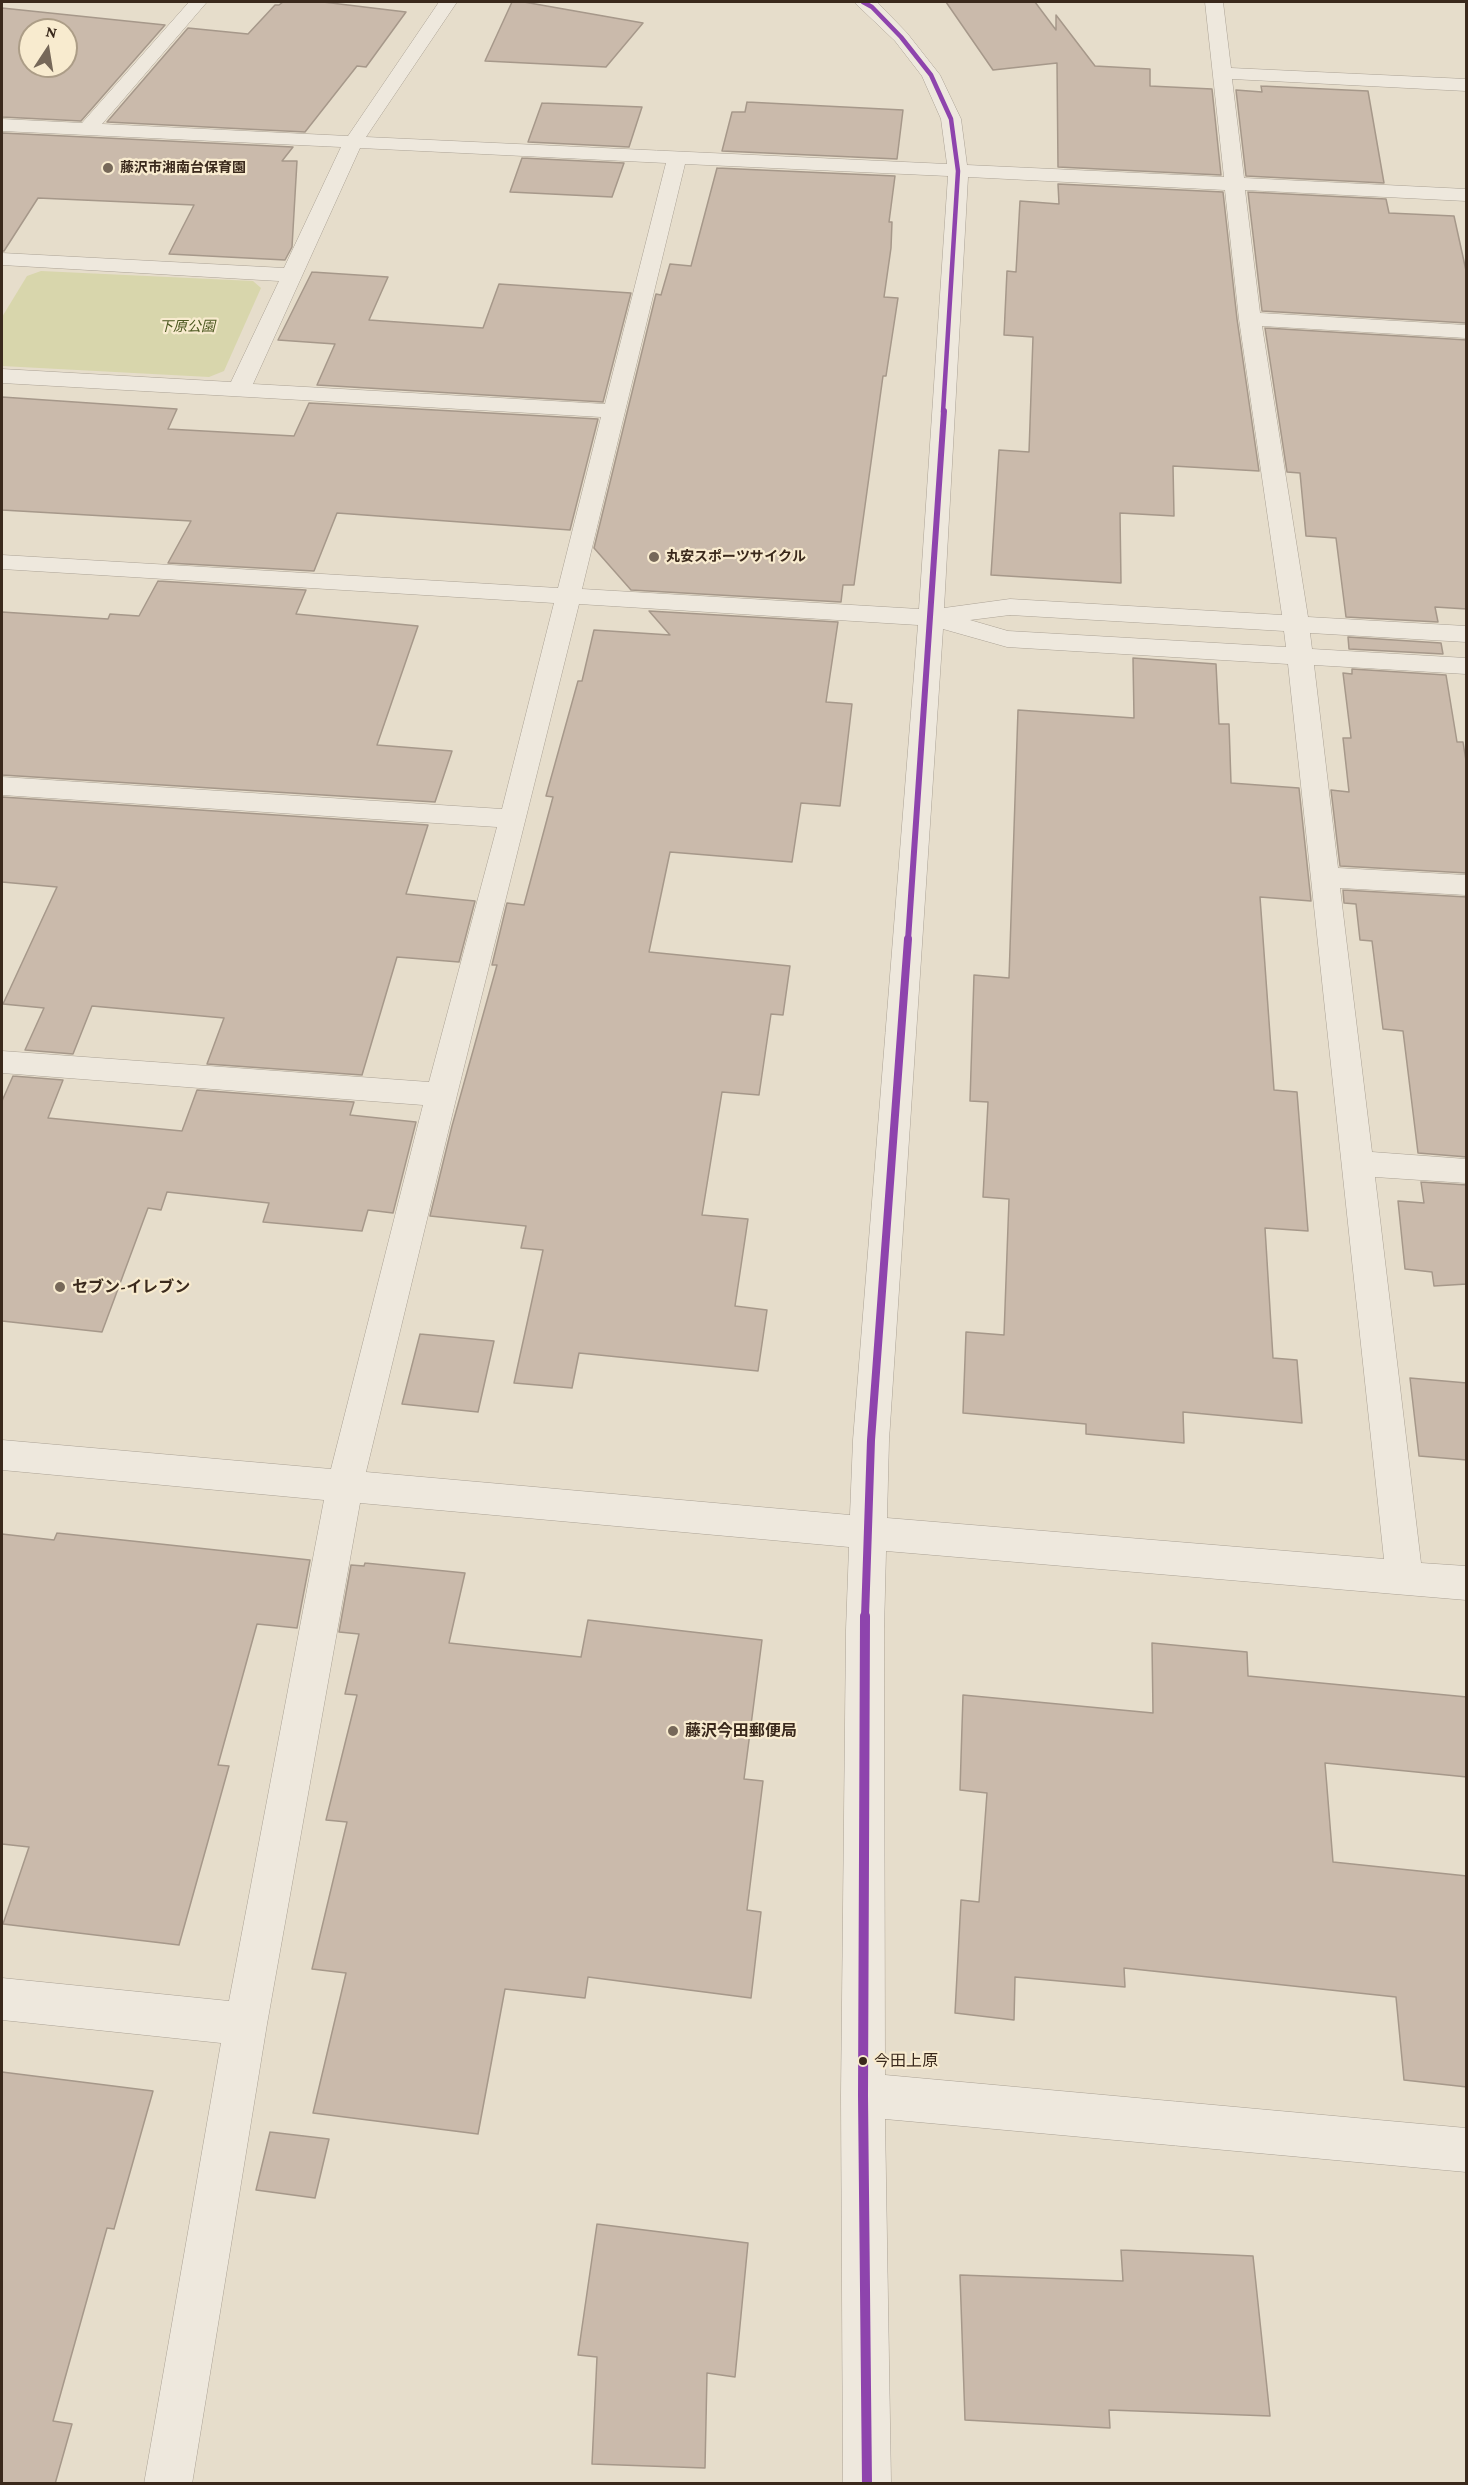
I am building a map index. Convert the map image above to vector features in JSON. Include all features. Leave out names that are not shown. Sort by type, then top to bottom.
[{"type":"street","points":[[87,129],[198,2]]},
{"type":"street","points":[[239,390],[353,142],[448,2]]},
{"type":"street","points":[[1214,2],[1250,318],[1300,657],[1404,1577]]},
{"type":"street","points":[[867,2484],[863,2095],[865,1630],[868,1533],[873,1416],[932,618],[958,171],[951,119],[931,75],[874,3]]},
{"type":"street","points":[[1223,73],[1467,85]]},
{"type":"street","points":[[2,125],[1467,195]]},
{"type":"street","points":[[168,2484],[246,2024],[345,1485],[441,1095],[569,597],[677,157]]},
{"type":"street","points":[[2,283],[8,259],[292,275]]},
{"type":"street","points":[[1250,318],[1467,331]]},
{"type":"street","points":[[2,376],[614,411]]},
{"type":"street","points":[[2,562],[932,618],[1010,607],[1467,634]]},
{"type":"street","points":[[932,618],[1007,639],[1467,666]]},
{"type":"street","points":[[2,786],[513,819]]},
{"type":"street","points":[[1324,876],[1467,885]]},
{"type":"street","points":[[2,1062],[441,1095]]},
{"type":"street","points":[[1357,1163],[1467,1171]]},
{"type":"street","points":[[2,1455],[868,1533],[1467,1583]]},
{"type":"street","points":[[2,1999],[246,2024]]},
{"type":"street","points":[[863,2095],[1467,2150]]},
{"type":"green space","name":"下原公園","points":[[41,271],[253,281],[261,288],[224,371],[209,377],[2,366],[2,317],[27,276]]},
{"type":"building","points":[[283,2],[323,2],[406,12],[366,67],[357,66],[305,132],[107,122],[188,28],[248,34],[275,5]]},
{"type":"building","points":[[512,2],[524,2],[643,23],[606,67],[485,61]]},
{"type":"building","points":[[946,2],[1035,2],[1056,30],[1056,15],[1095,66],[1150,69],[1150,86],[1212,89],[1221,175],[1058,167],[1057,63],[993,70]]},
{"type":"building","points":[[2,8],[165,25],[81,121],[2,117]]},
{"type":"building","points":[[1261,86],[1368,91],[1384,183],[1246,176],[1236,90],[1262,92]]},
{"type":"building","points":[[747,102],[903,110],[897,159],[722,151],[732,112],[745,112]]},
{"type":"building","points":[[542,103],[642,107],[629,147],[528,142]]},
{"type":"building","points":[[2,133],[293,147],[282,161],[297,161],[292,247],[285,260],[169,254],[194,205],[38,198],[2,251]]},
{"type":"building","points":[[522,158],[624,163],[612,197],[510,192]]},
{"type":"building","points":[[717,168],[895,176],[889,222],[892,222],[891,248],[884,297],[898,298],[886,376],[883,376],[854,585],[843,585],[841,602],[631,590],[594,548],[656,294],[661,295],[670,264],[691,266]]},
{"type":"building","points":[[1058,184],[1223,192],[1237,319],[1259,471],[1173,466],[1174,516],[1120,513],[1121,583],[991,575],[999,450],[1029,452],[1033,337],[1004,335],[1007,271],[1016,272],[1020,201],[1059,204]]},
{"type":"building","points":[[1248,192],[1386,199],[1389,213],[1454,216],[1467,275],[1467,323],[1262,311]]},
{"type":"building","points":[[312,272],[388,277],[369,320],[483,328],[499,284],[631,293],[603,402],[317,385],[335,344],[278,340]]},
{"type":"building","points":[[1265,328],[1467,340],[1467,609],[1435,607],[1438,622],[1346,617],[1336,538],[1306,536],[1300,473],[1287,472]]},
{"type":"building","points":[[2,397],[177,409],[168,429],[294,436],[309,403],[598,419],[570,530],[337,513],[314,571],[168,563],[191,521],[2,510]]},
{"type":"building","points":[[158,581],[306,590],[296,614],[418,626],[377,745],[452,751],[435,802],[2,775],[2,612],[108,619],[110,614],[139,616]]},
{"type":"building","points":[[649,611],[838,622],[826,702],[852,704],[840,806],[801,803],[792,862],[670,852],[649,952],[790,966],[783,1015],[771,1014],[759,1095],[722,1092],[702,1215],[748,1219],[735,1306],[767,1310],[758,1371],[579,1353],[572,1388],[514,1383],[543,1250],[521,1248],[526,1226],[430,1216],[452,1126],[497,965],[492,965],[507,903],[524,905],[553,797],[546,796],[578,681],[582,681],[594,630],[670,635]]},
{"type":"building","points":[[1348,637],[1441,643],[1443,654],[1349,649]]},
{"type":"building","points":[[1133,658],[1216,664],[1219,724],[1229,724],[1231,783],[1299,788],[1311,901],[1260,897],[1274,1090],[1297,1092],[1308,1231],[1265,1228],[1273,1358],[1297,1360],[1302,1423],[1183,1412],[1184,1443],[1086,1434],[1086,1424],[963,1413],[966,1332],[1004,1335],[1009,1199],[983,1197],[988,1102],[970,1101],[974,975],[1009,978],[1018,710],[1134,718]]},
{"type":"building","points":[[1352,669],[1446,675],[1457,742],[1463,742],[1467,767],[1467,873],[1340,866],[1331,790],[1349,792],[1343,738],[1351,738],[1343,673],[1352,674]]},
{"type":"building","points":[[2,797],[428,825],[406,894],[475,901],[459,962],[397,957],[362,1075],[207,1064],[224,1018],[92,1006],[73,1054],[25,1050],[44,1008],[3,1004],[57,887],[2,882]]},
{"type":"building","points":[[1343,890],[1467,897],[1467,1157],[1418,1153],[1403,1031],[1383,1029],[1372,941],[1360,940],[1356,904],[1344,903]]},
{"type":"building","points":[[13,1076],[63,1080],[48,1118],[182,1131],[197,1090],[354,1102],[350,1115],[416,1122],[393,1213],[368,1210],[362,1231],[263,1222],[269,1203],[167,1192],[161,1210],[148,1208],[102,1332],[2,1321],[2,1101]]},
{"type":"building","points":[[1421,1182],[1467,1185],[1467,1284],[1434,1286],[1432,1272],[1405,1269],[1398,1201],[1424,1203]]},
{"type":"building","points":[[420,1334],[494,1341],[478,1412],[402,1404]]},
{"type":"building","points":[[1410,1378],[1467,1383],[1467,1460],[1419,1456]]},
{"type":"building","points":[[57,1533],[310,1560],[297,1628],[257,1624],[218,1765],[229,1766],[179,1945],[3,1924],[29,1847],[2,1844],[2,1534],[54,1540]]},
{"type":"building","points":[[365,1563],[465,1573],[449,1643],[581,1657],[588,1620],[762,1640],[744,1779],[763,1781],[747,1910],[761,1912],[751,1998],[588,1977],[585,1998],[505,1989],[478,2134],[313,2113],[346,1973],[312,1969],[347,1822],[326,1820],[357,1695],[345,1694],[359,1634],[339,1632],[351,1565],[364,1566]]},
{"type":"building","points":[[1152,1643],[1247,1652],[1248,1676],[1467,1697],[1467,1777],[1325,1763],[1333,1862],[1467,1876],[1467,2087],[1404,2080],[1396,1997],[1124,1968],[1125,1987],[1015,1977],[1014,2020],[955,2013],[961,1900],[979,1902],[987,1793],[960,1790],[963,1695],[1153,1713]]},
{"type":"building","points":[[2,2072],[153,2091],[114,2229],[107,2228],[53,2421],[72,2424],[55,2484],[2,2484]]},
{"type":"building","points":[[270,2132],[329,2139],[315,2198],[256,2190]]},
{"type":"building","points":[[597,2224],[748,2243],[735,2377],[707,2373],[705,2468],[592,2464],[597,2357],[578,2355]]},
{"type":"building","points":[[1121,2250],[1253,2256],[1270,2416],[1109,2410],[1110,2428],[965,2420],[960,2275],[1123,2281]]},
{"type":"transit line","points":[[863,2],[872,7],[901,37],[931,75],[951,119],[958,171],[929,653],[871,1440],[865,1630],[863,2095],[867,2484]]},
{"type":"place","name":"藤沢市湘南台保育園","points":[[108,168]]},
{"type":"place","name":"丸安スポーツサイクル","points":[[654,557]]},
{"type":"place","name":"セブン-イレブン","points":[[60,1287]]},
{"type":"place","name":"藤沢今田郵便局","points":[[673,1731]]},
{"type":"place","name":"今田上原","points":[[863,2061]]}]
